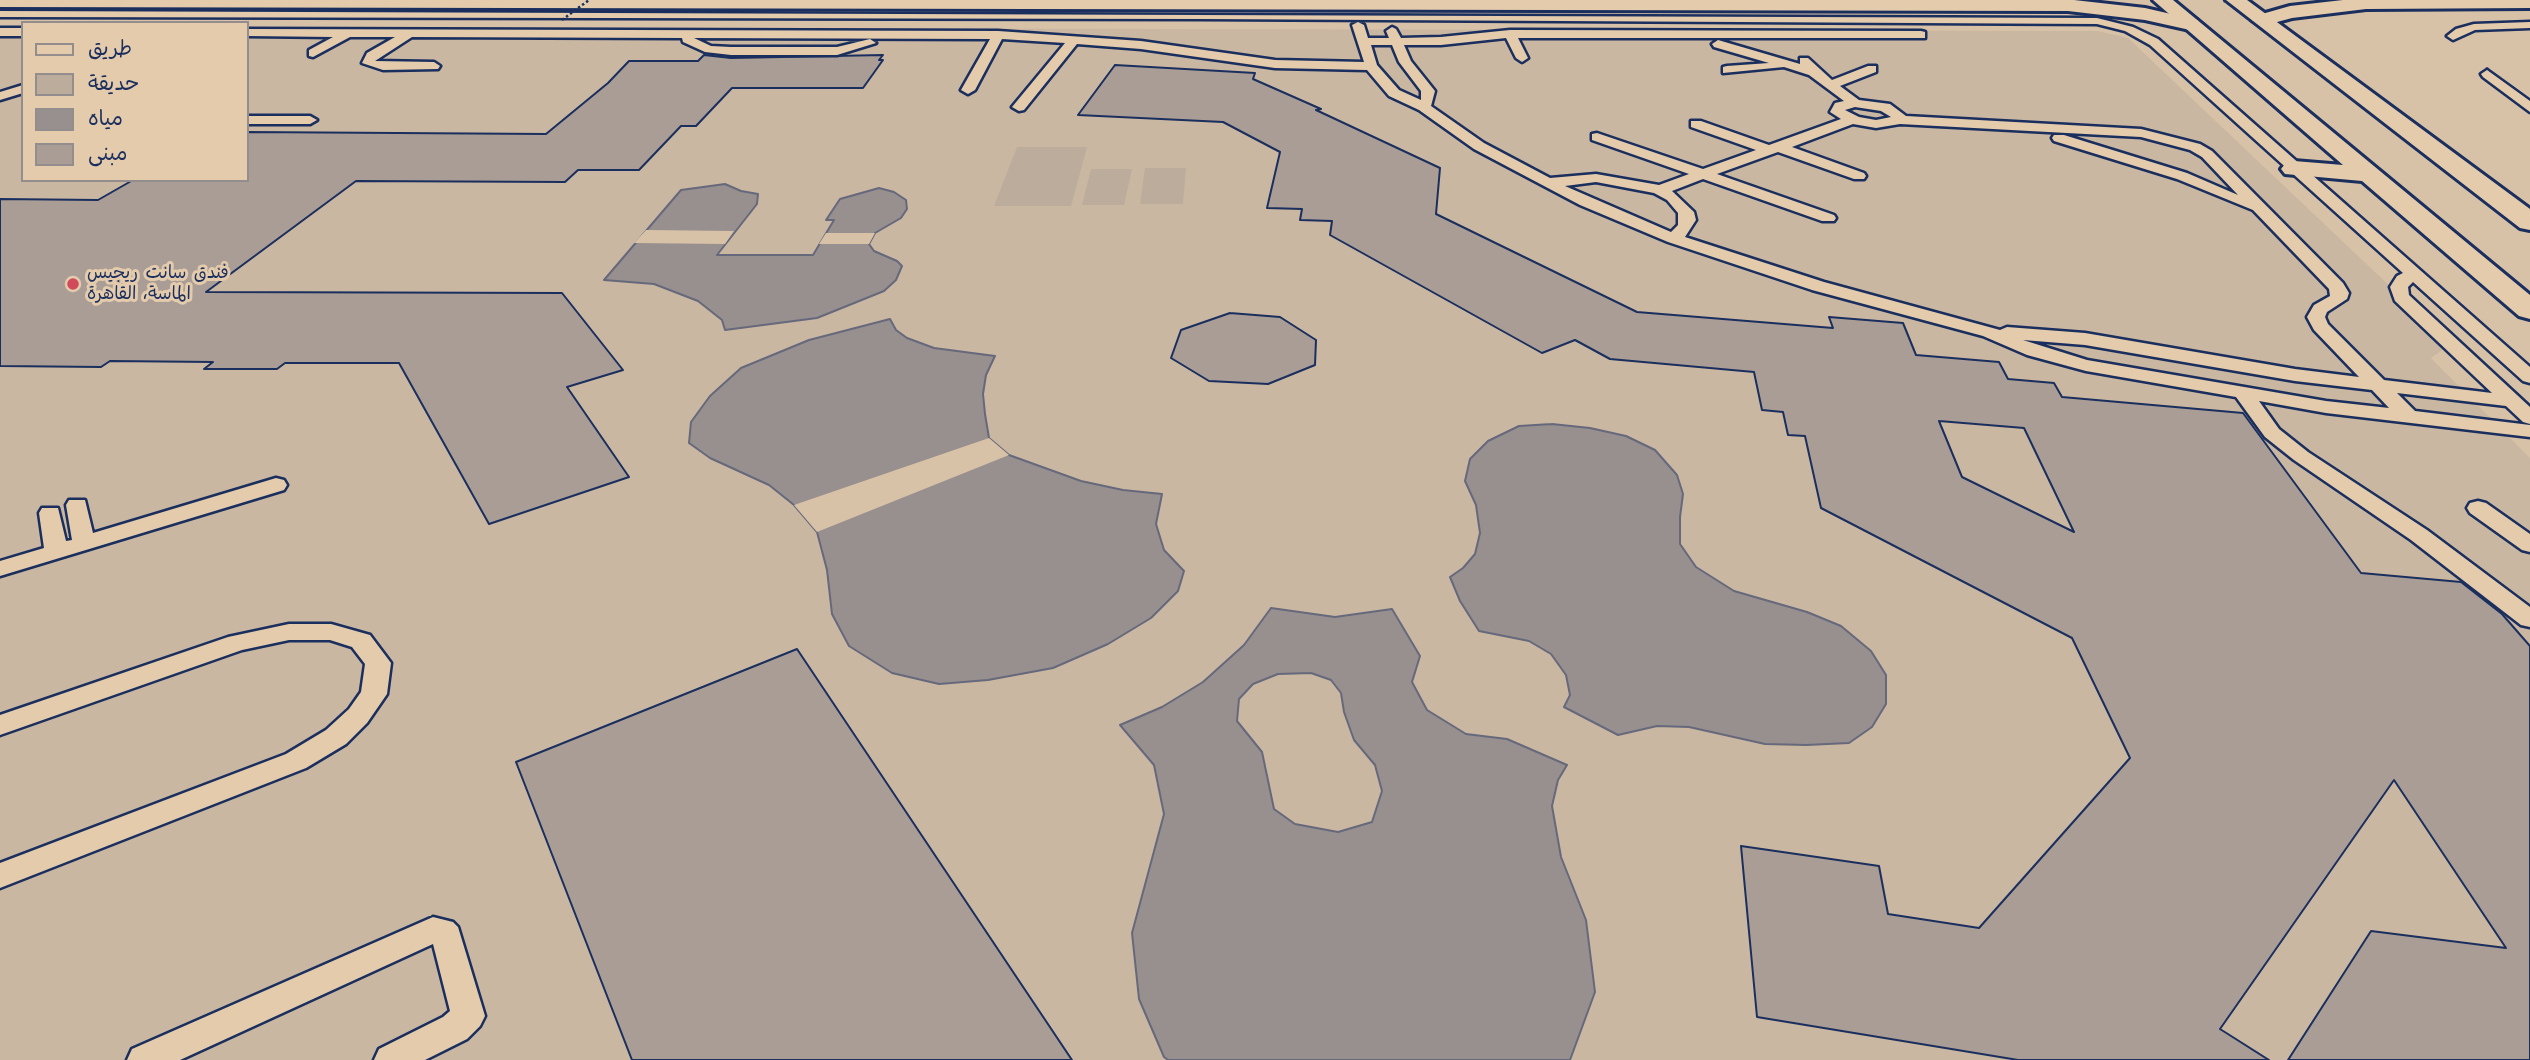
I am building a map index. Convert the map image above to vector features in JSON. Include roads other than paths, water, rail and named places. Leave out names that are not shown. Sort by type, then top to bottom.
[{"type":"street","points":[[2162,0],[2530,310]]},
{"type":"street","points":[[2235,0],[2530,222]]},
{"type":"street","points":[[0,1],[2068,5],[2145,13],[2190,24]]},
{"type":"street","points":[[2262,20],[2313,8],[2366,3],[2530,2]]},
{"type":"street","points":[[2294,169],[2367,174]]},
{"type":"lane","points":[[0,14],[1557,17],[2097,21],[2129,29],[2154,42],[2530,377]]},
{"type":"lane","points":[[1202,16],[1246,23],[1358,24],[1504,23],[1557,17]]},
{"type":"lane","points":[[1358,24],[1371,66],[1394,93],[1424,107],[1479,146],[1548,183],[1674,239],[1818,286],[1989,332],[2034,351],[2086,365],[2244,395],[2530,431]]},
{"type":"lane","points":[[1390,24],[1405,62],[1428,91],[1429,99],[1424,107]]},
{"type":"lane","points":[[2453,36],[2474,27],[2530,25]]},
{"type":"lane","points":[[0,32],[21,32]]},
{"type":"lane","points":[[248,33],[678,34],[709,49],[744,51],[837,51],[859,47],[892,34],[998,35],[1075,39],[1275,64],[1371,66]]},
{"type":"lane","points":[[248,43],[348,33]]},
{"type":"lane","points":[[313,53],[348,33]]},
{"type":"lane","points":[[410,33],[371,56],[368,62],[383,66],[435,66]]},
{"type":"lane","points":[[1363,42],[1510,34],[1666,34],[1793,49],[1813,72],[1855,103],[1893,110],[1900,117],[1898,120]]},
{"type":"lane","points":[[1510,34],[1522,58]]},
{"type":"lane","points":[[1666,34],[1727,46],[1793,49],[1921,35]]},
{"type":"lane","points":[[968,90],[998,35]]},
{"type":"lane","points":[[1019,107],[1075,39]]},
{"type":"lane","points":[[1727,70],[1793,49]]},
{"type":"lane","points":[[1830,85],[1872,69]]},
{"type":"lane","points":[[2487,75],[2530,108]]},
{"type":"lane","points":[[1386,85],[1422,83]]},
{"type":"lane","points":[[0,96],[21,90]]},
{"type":"lane","points":[[1855,103],[1837,108],[1840,115],[1877,124],[1898,120],[2141,133],[2180,141],[2207,154],[2337,286],[2340,293],[2338,299],[2320,309],[2316,317],[2320,326],[2410,418]]},
{"type":"lane","points":[[1713,119],[1781,146]]},
{"type":"lane","points":[[248,120],[310,120]]},
{"type":"lane","points":[[1659,190],[1852,120]]},
{"type":"lane","points":[[1696,124],[1781,146],[1865,173]]},
{"type":"lane","points":[[2003,125],[2138,161],[2223,193],[2263,212]]},
{"type":"lane","points":[[1597,137],[1828,218]]},
{"type":"lane","points":[[1548,183],[1596,178],[1640,184],[1659,190],[1672,197],[1686,212],[1688,220],[1685,227],[1674,239]]},
{"type":"lane","points":[[2415,274],[2403,280],[2399,287],[2401,297],[2530,418]]},
{"type":"lane","points":[[1989,332],[2085,339],[2378,387],[2511,401]]},
{"type":"lane","points":[[2136,348],[2138,376]]},
{"type":"lane","points":[[2244,395],[2272,433],[2301,456],[2524,608]]},
{"type":"lane","points":[[0,569],[276,485]]},
{"type":"lane","points":[[77,505],[84,544]]},
{"type":"lane","points":[[2477,508],[2530,545]]},
{"type":"lane","points":[[50,513],[55,552]]},
{"type":"lane","points":[[0,725],[237,643],[289,632],[331,632],[361,641],[378,663],[374,694],[358,716],[337,737],[296,761],[0,876]]},
{"type":"lane","points":[[144,1060],[421,935],[433,930],[442,931],[447,936],[468,1016],[455,1028],[391,1060]]},
{"type":"water","points":[[725,184],[758,194],[757,204],[717,255],[813,255],[834,220],[826,220],[840,199],[879,188],[894,192],[906,200],[907,209],[901,218],[875,233],[869,244],[874,251],[902,266],[896,280],[884,291],[817,318],[725,330],[722,320],[698,301],[654,284],[604,280],[681,190]]},
{"type":"water","points":[[890,319],[896,330],[907,338],[934,348],[995,356],[986,375],[983,394],[985,414],[989,438],[1009,455],[1081,481],[1123,490],[1162,494],[1156,524],[1164,550],[1184,571],[1178,591],[1151,618],[1108,644],[1053,668],[988,680],[939,684],[892,673],[849,646],[832,614],[827,570],[817,532],[794,505],[769,485],[710,458],[689,443],[691,422],[710,396],[741,368],[809,340]]},
{"type":"water","points":[[1552,424],[1590,428],[1626,436],[1655,450],[1677,475],[1683,494],[1680,544],[1696,567],[1734,591],[1807,612],[1841,626],[1871,651],[1886,675],[1886,704],[1872,727],[1849,743],[1806,745],[1765,744],[1689,727],[1657,726],[1618,735],[1564,707],[1570,695],[1566,675],[1551,654],[1529,641],[1479,631],[1460,601],[1450,577],[1463,568],[1475,554],[1480,533],[1476,505],[1465,481],[1470,459],[1488,441],[1519,426]]},
{"type":"water","points":[[1271,608],[1335,617],[1392,609],[1420,656],[1412,682],[1427,710],[1466,734],[1507,739],[1567,765],[1558,780],[1552,806],[1561,857],[1586,920],[1595,992],[1570,1060],[1168,1060],[1164,1057],[1139,999],[1132,933],[1164,814],[1154,765],[1120,725],[1162,707],[1203,682],[1244,645]],"holes":[[[1311,673],[1331,680],[1341,693],[1344,712],[1354,740],[1375,765],[1382,791],[1372,822],[1338,832],[1295,824],[1274,809],[1262,752],[1237,721],[1239,699],[1253,684],[1278,674]]]},
{"type":"place","name":"فندق سانت ريجيس الماسة، القاهرة","points":[[73,284]]}]
